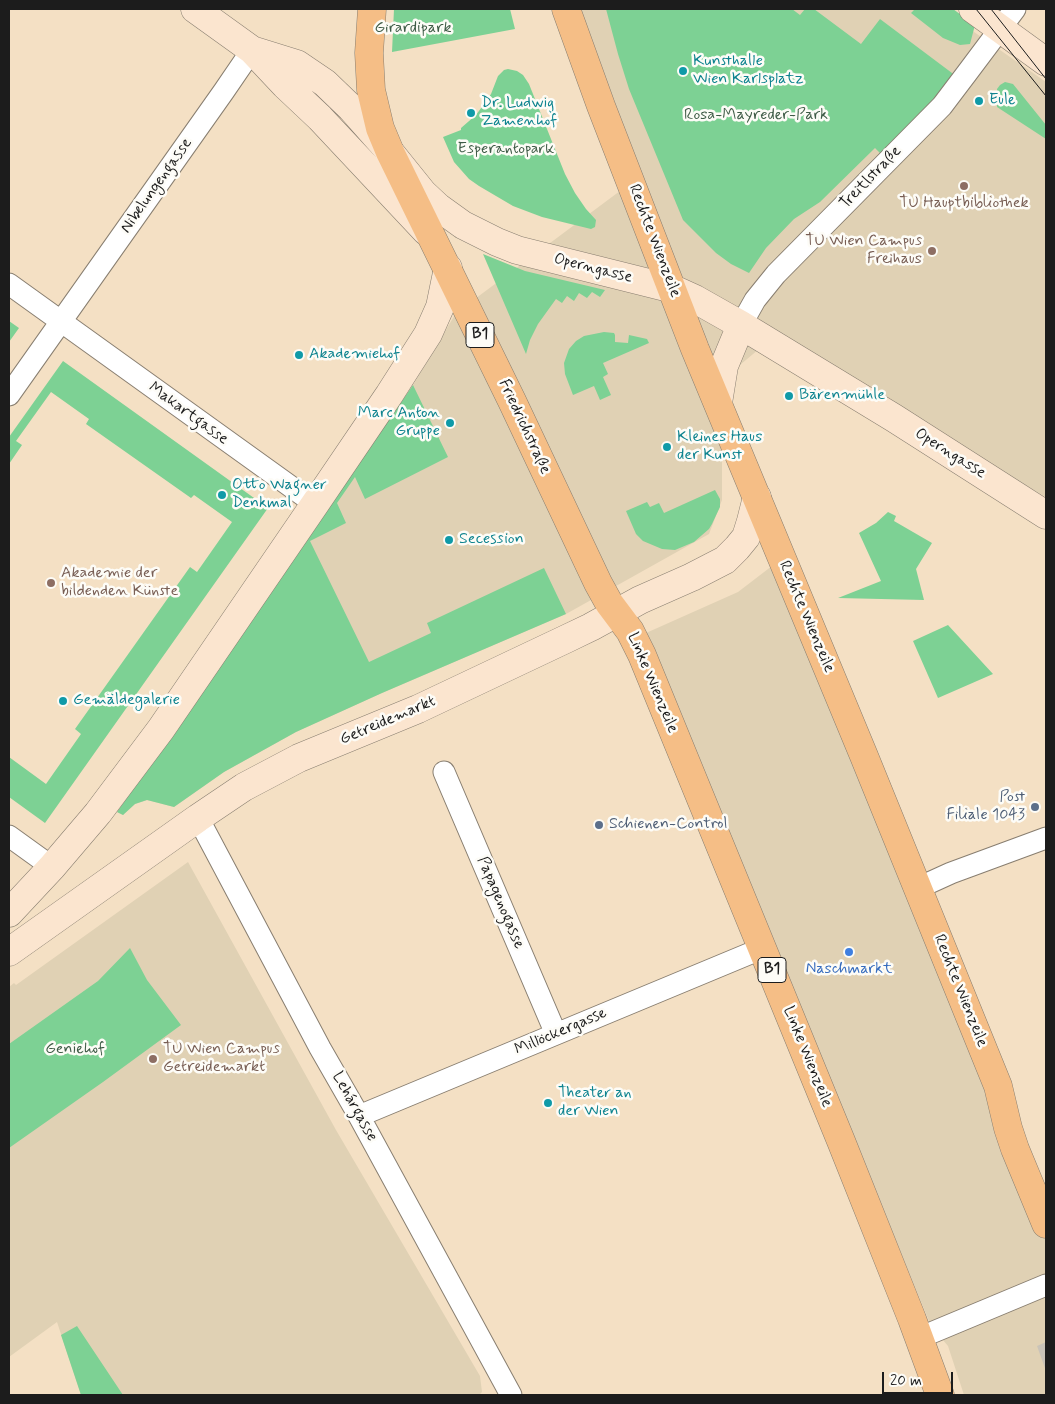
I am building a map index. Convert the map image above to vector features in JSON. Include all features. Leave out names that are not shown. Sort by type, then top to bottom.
[{"type":"main road","name":"Operngasse","points":[[195,9],[252,50],[297,64],[325,83],[351,108],[423,193],[453,219],[518,250],[673,290],[695,299],[894,418],[1046,515]]},
{"type":"main road","name":"Friedrichstraße","points":[[372,9],[370,32],[371,90],[380,128],[598,583],[609,603],[618,613]]},
{"type":"main road","name":"Rechte Wienzeile","points":[[566,9],[601,106],[718,404],[998,1086],[1015,1149],[1046,1224]]},
{"type":"main road","points":[[973,9],[1007,18],[1046,62]]},
{"type":"main road","name":"Friedrichstraße","points":[[252,50],[320,118],[433,239]]},
{"type":"main road","points":[[9,913],[52,867],[98,813],[161,729],[315,504],[428,334],[440,307],[448,268]]},
{"type":"main road","points":[[718,404],[724,366],[741,325]]},
{"type":"main road","name":"Getreidemarkt","points":[[9,952],[244,787],[300,758],[418,709],[592,627],[640,600],[725,560],[746,537],[756,497]]},
{"type":"main road","name":"Linke Wienzeile","points":[[618,613],[642,655],[763,948],[940,1395]]},
{"type":"street","name":"Treitlstraße","points":[[741,325],[755,300],[776,274],[942,106],[1007,18]]},
{"type":"street","name":"Nibelungengasse","points":[[9,395],[252,50]]},
{"type":"street","name":"Makartgasse","points":[[9,284],[315,504]]},
{"type":"street","name":"Papagenogasse","points":[[444,772],[556,1034]]},
{"type":"street","name":"Lehárgasse","points":[[198,818],[320,1048],[511,1395]]},
{"type":"street","points":[[9,836],[52,867]]},
{"type":"street","points":[[918,888],[951,873],[1046,838]]},
{"type":"street","name":"Millöckergasse","points":[[359,1116],[763,948]]},
{"type":"street","points":[[919,1338],[1046,1285]]},
{"type":"shaded area","points":[[577,9],[941,9],[1046,82],[1046,497],[771,339],[722,380],[722,500],[709,534],[566,614],[296,732],[224,772],[174,807],[147,800],[135,804],[123,815],[117,812],[413,385],[456,313],[624,188]]},
{"type":"shaded area","name":"Naschmarkt","points":[[785,556],[1046,1220],[1046,1395],[964,1395],[948,1346],[931,1326],[646,633],[738,592]]},
{"type":"shaded area","name":"TU Wien Campus Getreidemarkt","points":[[188,862],[336,1130],[480,1376],[482,1392],[479,1395],[81,1395],[57,1322],[9,1357],[9,987],[14,983],[16,985]]},
{"type":"shaded area","points":[[1046,1342],[1046,1371],[1037,1346]]},
{"type":"green space","name":"Girardipark","points":[[394,9],[510,9],[515,29],[392,52]]},
{"type":"green space","name":"Rosa-Mayreder-Park","points":[[606,9],[792,9],[800,15],[805,9],[814,9],[861,44],[880,19],[956,76],[882,155],[875,148],[820,202],[794,219],[766,248],[749,273],[731,264],[716,253],[683,220],[629,89]]},
{"type":"green space","points":[[912,9],[953,9],[975,25],[970,44],[960,45],[943,38],[911,13],[914,10]]},
{"type":"green space","name":"Esperantopark","points":[[508,69],[523,75],[529,84],[565,174],[575,193],[596,220],[595,227],[591,229],[542,217],[513,206],[469,179],[454,162],[443,137],[461,130],[476,115],[491,94],[498,76]]},
{"type":"green space","points":[[1005,82],[1013,84],[1046,125],[1046,139],[997,107],[997,89]]},
{"type":"green space","points":[[483,254],[525,271],[605,290],[600,297],[592,292],[587,298],[579,293],[574,301],[567,296],[562,303],[556,299],[538,324],[526,354]]},
{"type":"green space","points":[[9,321],[19,328],[9,342]]},
{"type":"green space","points":[[604,332],[614,333],[615,342],[628,343],[629,335],[647,339],[649,343],[603,363],[608,374],[603,377],[611,395],[600,400],[594,386],[573,395],[565,374],[564,363],[569,349],[584,336]]},
{"type":"green space","points":[[63,361],[268,508],[45,823],[9,797],[9,757],[46,784],[81,734],[75,729],[190,567],[197,572],[232,522],[194,495],[191,498],[86,424],[89,419],[51,392],[16,441],[22,445],[9,464],[9,437]]},
{"type":"green space","points":[[413,385],[448,457],[365,499],[355,477],[337,503],[346,523],[310,541],[369,662],[431,633],[427,623],[544,568],[566,614],[296,732],[224,772],[174,807],[147,800],[135,804],[123,815],[117,812]]},
{"type":"green space","points":[[715,490],[720,499],[720,507],[709,529],[694,542],[675,550],[662,549],[643,541],[636,534],[626,511],[647,502],[650,507],[659,503],[664,513]]},
{"type":"green space","points":[[888,512],[896,516],[894,521],[932,543],[916,569],[924,600],[838,598],[881,581],[859,533],[876,523]]},
{"type":"green space","points":[[948,625],[993,674],[938,698],[913,641]]},
{"type":"green space","name":"Geniehof","points":[[130,948],[147,980],[181,1025],[9,1148],[9,1044],[98,981]]},
{"type":"green space","points":[[77,1326],[123,1395],[81,1395],[61,1335]]},
{"type":"tram line","points":[[976,9],[1046,96]]},
{"type":"tram line","points":[[991,9],[1046,79]]},
{"type":"place","name":"Kunsthalle Wien Karlsplatz","points":[[683,71]]},
{"type":"place","name":"Eule","points":[[979,101]]},
{"type":"place","name":"Dr. Ludwig Zamenhof","points":[[471,113]]},
{"type":"place","name":"TU Hauptbibliothek","points":[[964,186]]},
{"type":"place","name":"TU Wien Campus Freihaus","points":[[932,251]]},
{"type":"place","name":"Akademiehof","points":[[299,355]]},
{"type":"place","name":"Bärenmühle","points":[[789,396]]},
{"type":"place","name":"Marc Anton Gruppe","points":[[450,423]]},
{"type":"place","name":"Kleines Haus der Kunst","points":[[667,447]]},
{"type":"place","name":"Otto Wagner Denkmal","points":[[222,495]]},
{"type":"place","name":"Secession","points":[[449,540]]},
{"type":"place","name":"Akademie der bildenden Künste","points":[[51,583]]},
{"type":"place","name":"Gemäldegalerie","points":[[63,701]]},
{"type":"place","name":"Post Filiale 1043","points":[[1035,807]]},
{"type":"place","name":"Schienen-Control","points":[[599,825]]},
{"type":"place","name":"Naschmarkt","points":[[849,952]]},
{"type":"place","name":"TU Wien Campus Getreidemarkt","points":[[153,1059]]},
{"type":"place","name":"Theater an der Wien","points":[[548,1103]]}]
